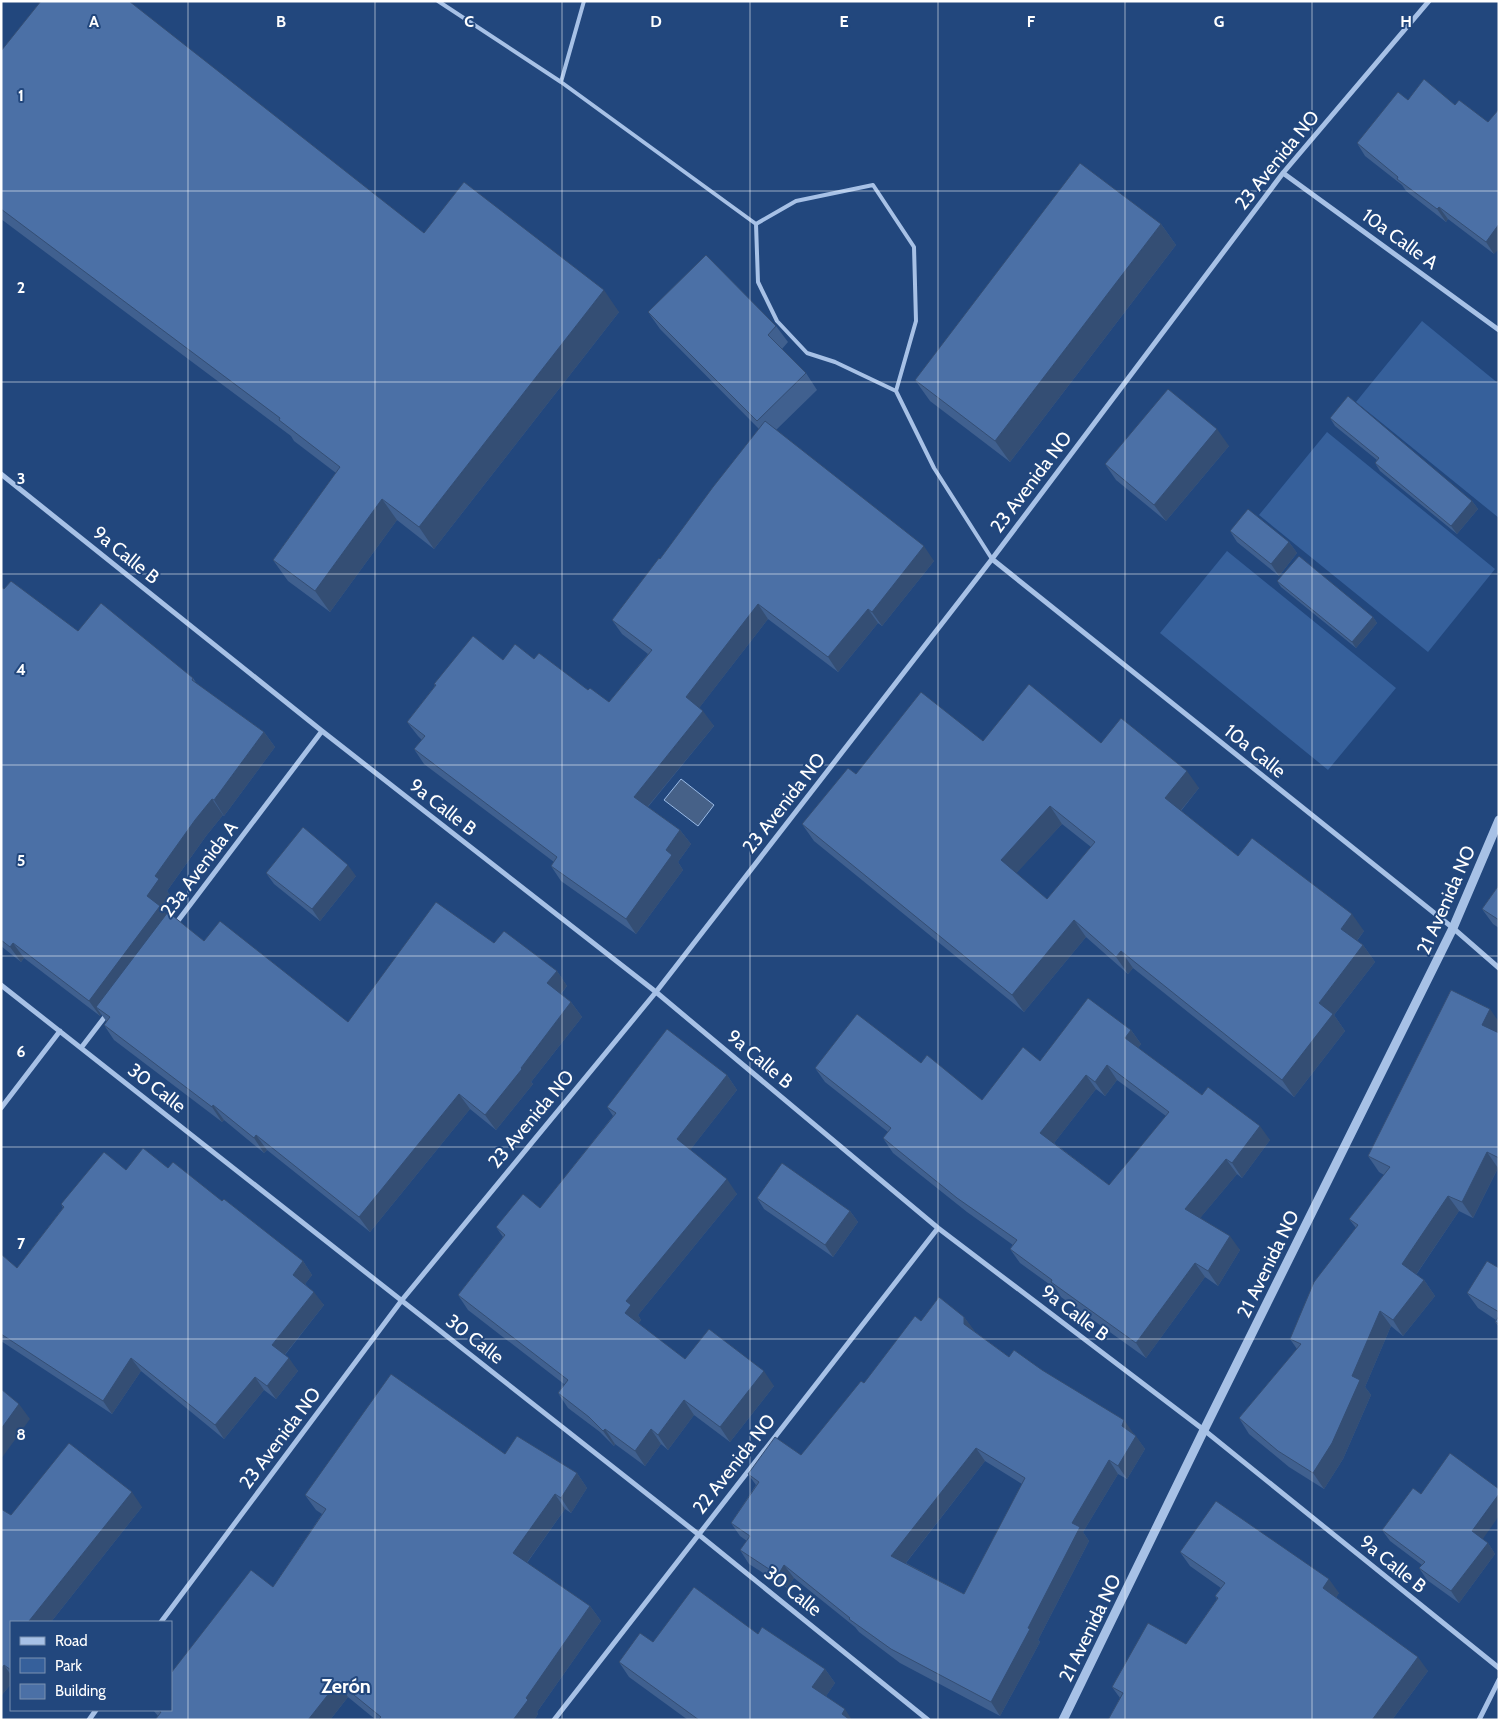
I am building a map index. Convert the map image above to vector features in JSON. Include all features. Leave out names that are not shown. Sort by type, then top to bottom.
[{"type":"street","name":"23 Avenida NO","points":[[163,1621],[402,1300],[656,992],[992,559],[1283,173],[1429,1]]},
{"type":"street","name":"10a Calle A","points":[[1283,173],[1499,330]]},
{"type":"street","name":"9a Calle B","points":[[1,474],[322,731],[656,992],[938,1228],[1204,1430],[1499,1668]]},
{"type":"street","name":"10a Calle","points":[[992,559],[1453,928],[1499,968]]},
{"type":"street","name":"23a Avenida A","points":[[172,929],[322,731]]},
{"type":"street","name":"21 Avenida NO","points":[[1063,1720],[1204,1430],[1453,928],[1499,820]]},
{"type":"street","name":"30 Calle","points":[[1,985],[698,1534],[928,1720]]},
{"type":"street","points":[[81,1048],[111,1008]]},
{"type":"street","points":[[1,1108],[60,1031]]},
{"type":"street","name":"22 Avenida NO","points":[[554,1720],[938,1228]]},
{"type":"street","points":[[1479,1720],[1499,1680]]},
{"type":"lane","points":[[438,1],[561,82],[756,224]]},
{"type":"lane","points":[[561,82],[584,1]]},
{"type":"lane","points":[[756,224],[796,201],[874,185],[914,247],[916,321],[896,391]]},
{"type":"lane","points":[[756,224],[758,282],[777,321],[807,354],[835,362],[896,391],[934,468],[992,559]]},
{"type":"green space","points":[[1422,321],[1499,384],[1499,518],[1356,402]]},
{"type":"green space","points":[[1327,432],[1495,569],[1428,652],[1259,515]]},
{"type":"green space","points":[[1227,551],[1396,688],[1328,770],[1160,633]]},
{"type":"shaded area","points":[[681,779],[714,805],[698,826],[664,800]]},
{"type":"building","points":[[41,1],[129,1],[424,233],[464,182],[604,290],[419,527],[382,499],[315,591],[273,560],[340,467],[279,420],[280,418],[1,209],[1,51]]},
{"type":"building","points":[[1424,79],[1455,105],[1459,100],[1488,122],[1499,109],[1499,224],[1486,242],[1397,179],[1398,177],[1357,143],[1398,92],[1408,100]]},
{"type":"building","points":[[1080,163],[1161,224],[995,441],[915,380]]},
{"type":"building","points":[[706,255],[776,326],[768,335],[806,373],[757,421],[648,312]]},
{"type":"building","points":[[1168,389],[1217,429],[1154,505],[1105,464]]},
{"type":"building","points":[[1348,396],[1472,501],[1451,526],[1375,463],[1379,458],[1330,418]]},
{"type":"building","points":[[765,421],[924,546],[872,612],[868,609],[828,657],[758,604],[686,697],[703,711],[634,797],[680,830],[666,850],[672,855],[626,919],[551,866],[557,857],[414,749],[425,736],[407,722],[436,685],[434,684],[473,636],[503,660],[515,644],[534,659],[539,653],[588,690],[590,688],[609,702],[652,650],[612,620]]},
{"type":"building","points":[[1248,509],[1289,542],[1271,564],[1230,531]]},
{"type":"building","points":[[1299,556],[1373,617],[1352,642],[1277,581]]},
{"type":"building","points":[[11,581],[78,631],[101,603],[193,678],[192,680],[264,732],[214,800],[212,799],[195,820],[155,876],[159,879],[147,896],[160,906],[89,1001],[13,943],[10,947],[1,940],[1,587],[4,589]]},
{"type":"building","points":[[1029,684],[1101,743],[1121,718],[1187,771],[1165,798],[1238,856],[1252,838],[1352,914],[1341,929],[1363,945],[1319,1003],[1333,1014],[1282,1080],[1121,951],[1116,957],[1074,920],[1012,995],[802,824],[848,768],[856,774],[921,692],[983,741]],"holes":[[[1050,806],[1095,842],[1047,899],[1001,860]]]},
{"type":"building","points":[[303,827],[348,865],[312,909],[266,873]]},
{"type":"building","points":[[1499,885],[1499,920],[1482,909]]},
{"type":"building","points":[[436,902],[494,943],[504,931],[557,971],[547,983],[571,1002],[522,1069],[485,1115],[459,1094],[359,1217],[256,1135],[254,1138],[213,1105],[212,1107],[104,1025],[110,1017],[96,1007],[168,912],[204,941],[220,921],[348,1022]]},
{"type":"building","points":[[1451,990],[1490,1009],[1482,1025],[1499,1033],[1499,1158],[1487,1152],[1462,1202],[1448,1196],[1402,1264],[1424,1280],[1393,1320],[1380,1311],[1352,1376],[1360,1380],[1332,1443],[1313,1473],[1278,1451],[1239,1418],[1301,1344],[1290,1339],[1314,1282],[1358,1225],[1349,1219],[1390,1167],[1368,1156]]},
{"type":"building","points":[[1088,998],[1131,1030],[1125,1038],[1202,1095],[1208,1087],[1260,1126],[1232,1163],[1226,1159],[1185,1209],[1230,1236],[1208,1271],[1195,1263],[1136,1343],[1051,1282],[1052,1280],[1010,1249],[1017,1240],[957,1198],[883,1138],[891,1128],[815,1068],[857,1014],[921,1063],[927,1055],[982,1100],[1023,1047],[1040,1061]],"holes":[[[1107,1065],[1169,1112],[1109,1185],[1040,1133],[1086,1075],[1095,1082]]]},
{"type":"building","points":[[667,1029],[727,1075],[677,1139],[727,1179],[626,1301],[631,1305],[625,1313],[685,1359],[709,1329],[764,1371],[720,1427],[684,1400],[658,1435],[651,1429],[635,1451],[605,1429],[603,1431],[589,1417],[558,1393],[568,1380],[458,1295],[505,1235],[496,1227],[523,1194],[540,1208],[616,1113],[607,1107]]},
{"type":"building","points":[[143,1148],[168,1168],[173,1162],[303,1261],[293,1275],[314,1292],[272,1345],[289,1358],[267,1386],[255,1377],[215,1425],[131,1358],[103,1401],[1,1334],[1,1254],[17,1268],[64,1207],[61,1204],[104,1152],[126,1170]]},
{"type":"building","points":[[782,1163],[850,1211],[825,1245],[757,1198]]},
{"type":"building","points":[[1487,1261],[1499,1268],[1499,1312],[1467,1293]]},
{"type":"building","points":[[939,1297],[964,1317],[964,1324],[1009,1357],[1014,1350],[1042,1370],[1124,1420],[1122,1426],[1136,1436],[1118,1466],[1109,1460],[1072,1523],[1080,1527],[1028,1628],[1030,1629],[991,1702],[891,1649],[849,1619],[784,1565],[778,1575],[740,1550],[750,1536],[731,1523],[759,1482],[748,1474],[775,1437],[801,1455],[861,1381],[864,1383],[915,1316],[921,1321]],"holes":[[[976,1448],[1025,1478],[964,1594],[891,1556]]]},
{"type":"building","points":[[1499,1316],[1499,1324],[1495,1322]]},
{"type":"building","points":[[391,1374],[505,1454],[517,1436],[577,1473],[561,1498],[555,1494],[513,1553],[590,1606],[526,1698],[528,1700],[513,1720],[378,1720],[381,1717],[338,1682],[308,1720],[155,1720],[161,1712],[160,1711],[172,1711],[172,1672],[251,1570],[273,1587],[326,1509],[305,1495]]},
{"type":"building","points":[[1,1389],[19,1404],[1,1429]]},
{"type":"building","points":[[69,1443],[132,1492],[29,1621],[10,1621],[10,1669],[4,1665],[1,1669],[1,1509],[11,1515]]},
{"type":"building","points":[[1450,1453],[1499,1489],[1499,1494],[1472,1531],[1488,1543],[1451,1591],[1419,1568],[1425,1562],[1382,1530],[1413,1488],[1421,1494]]},
{"type":"building","points":[[1216,1501],[1329,1579],[1323,1588],[1418,1657],[1372,1720],[1108,1720],[1123,1693],[1112,1687],[1148,1623],[1186,1644],[1218,1598],[1215,1596],[1225,1583],[1180,1552]]},
{"type":"building","points":[[694,1587],[758,1634],[762,1627],[825,1669],[812,1687],[845,1709],[842,1714],[850,1720],[699,1720],[619,1662],[640,1633],[653,1642]]},
{"type":"district","name":"Zerón","points":[[346,1686]]}]
